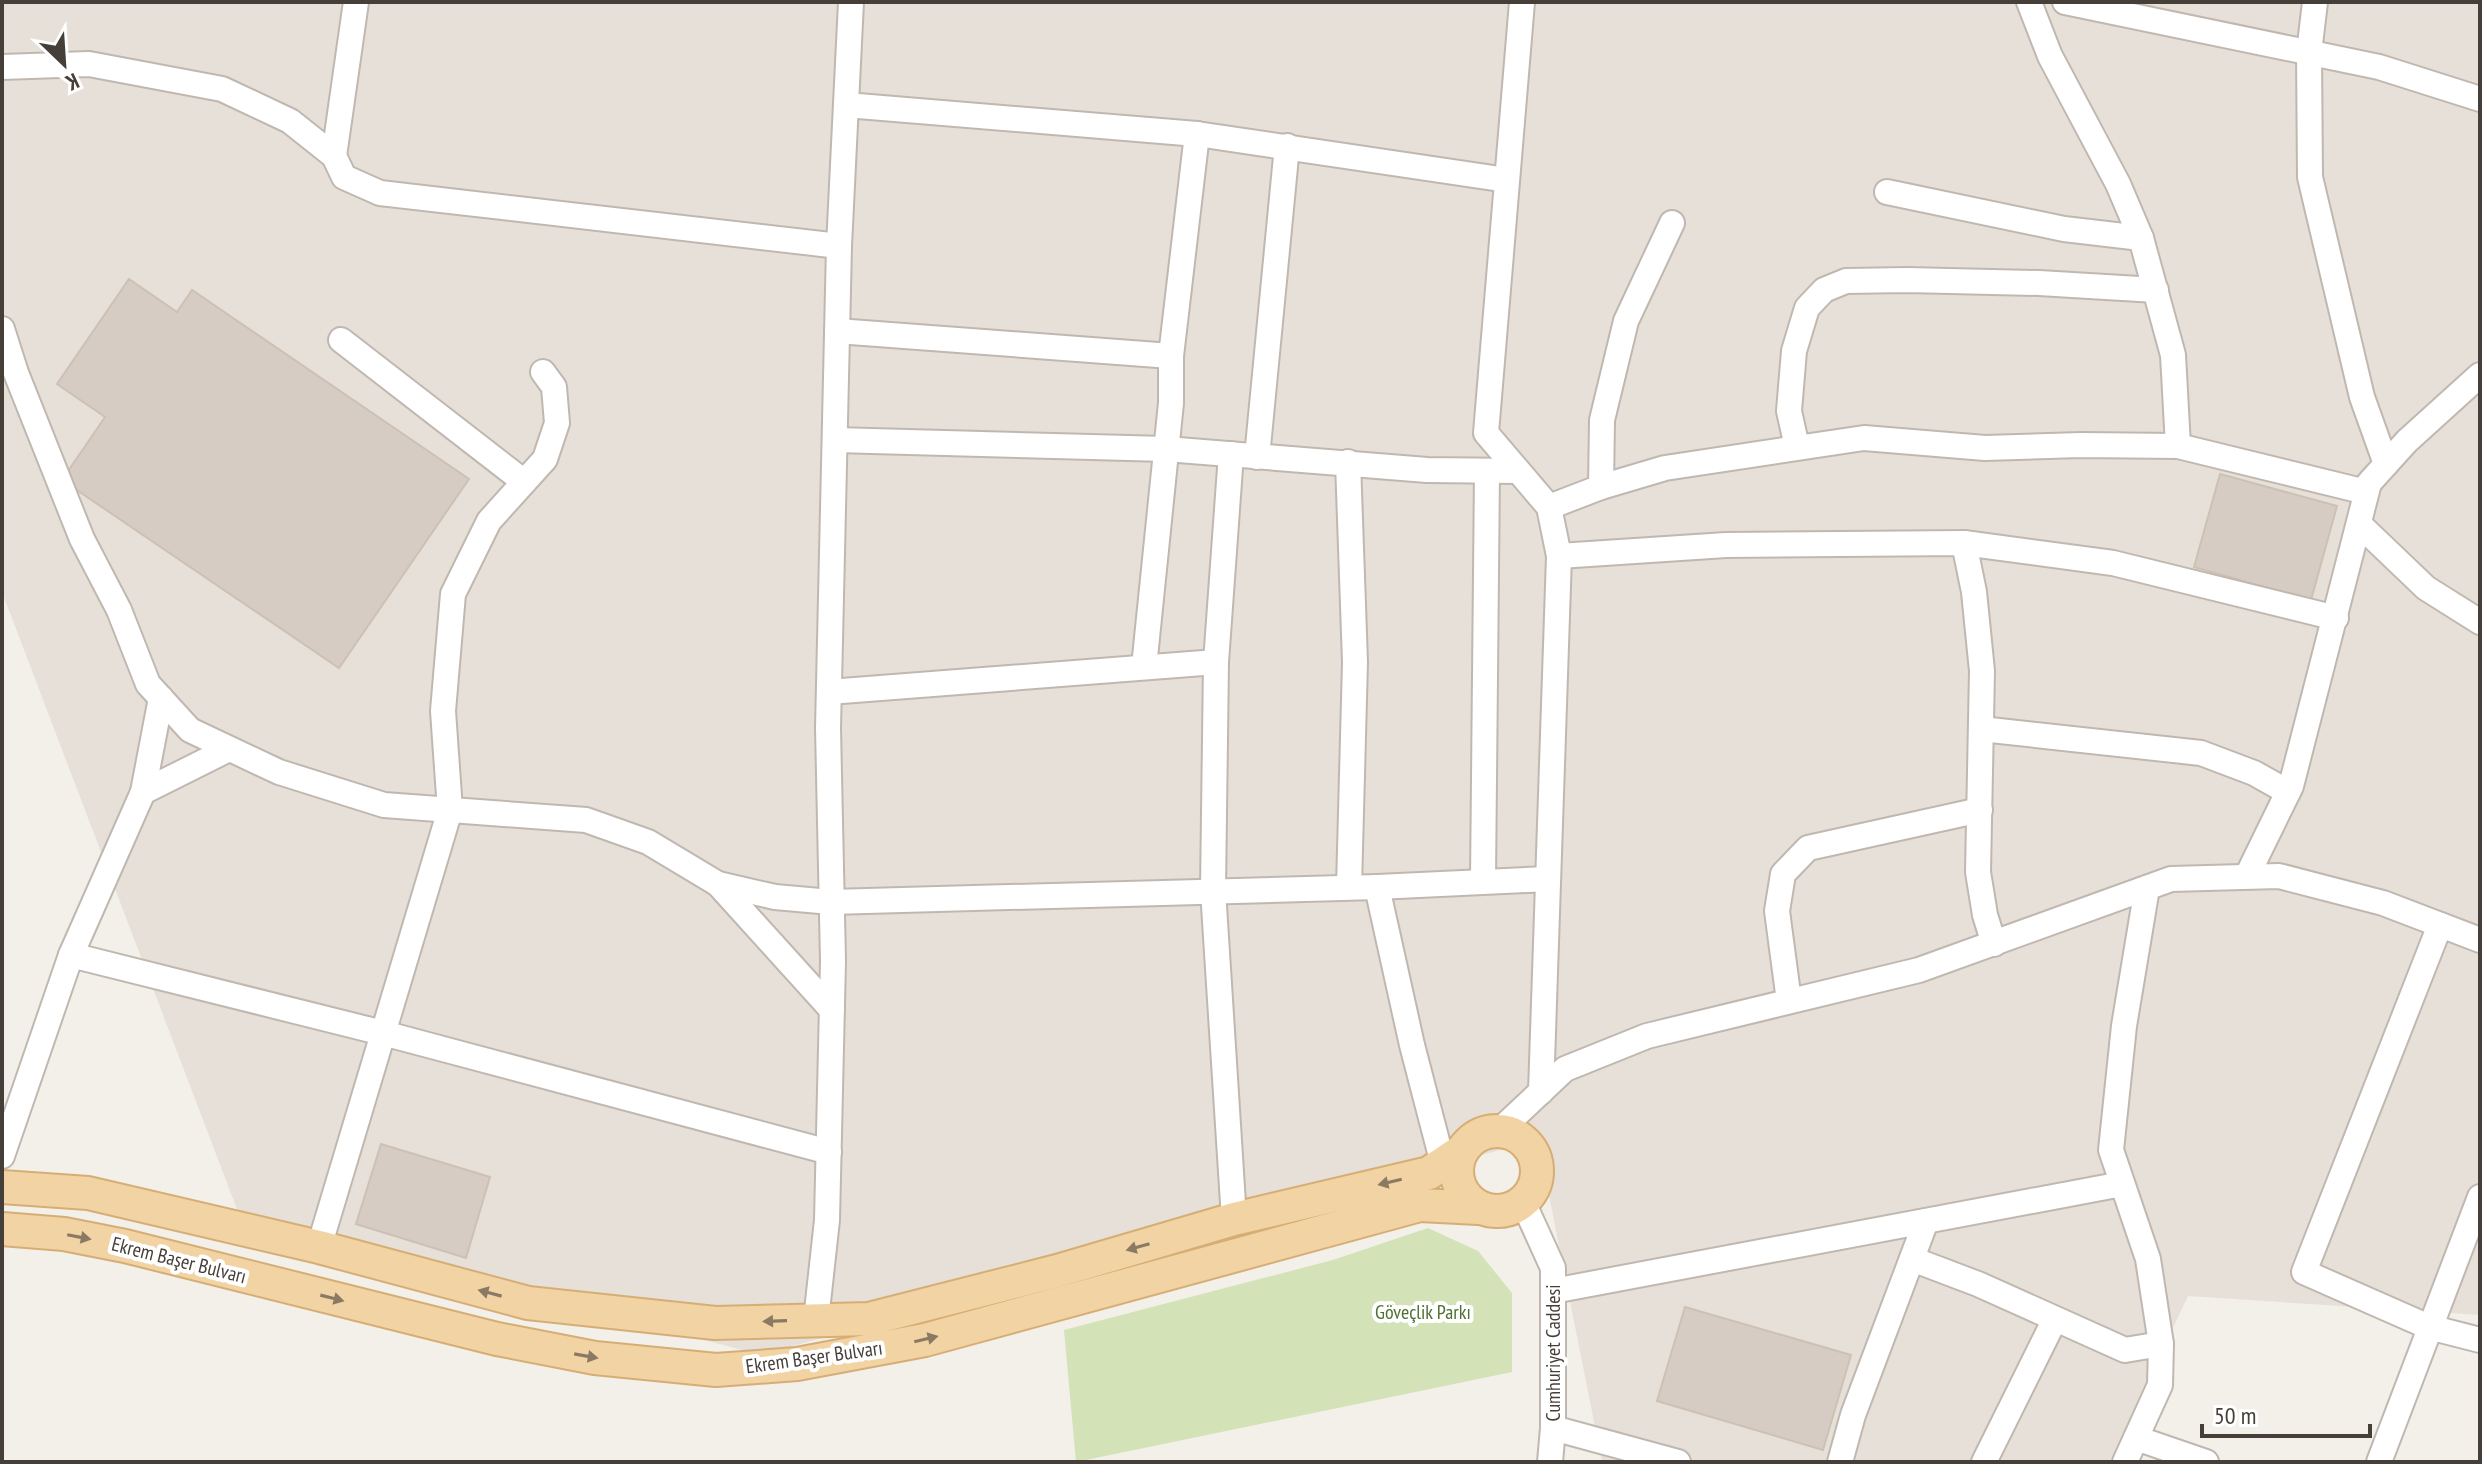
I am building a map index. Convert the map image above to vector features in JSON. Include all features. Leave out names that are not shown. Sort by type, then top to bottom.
[{"type":"main road","points":[[1500,1130],[1515,1135],[1528,1145],[1536,1159],[1537,1174],[1533,1190],[1523,1202],[1509,1210],[1493,1212],[1478,1208],[1466,1198],[1458,1184],[1452,1158],[1484,1132],[1500,1130]]},
{"type":"main road","name":"Ekrem Başer Bulvarı","points":[[2,1187],[88,1193],[319,1247],[528,1303],[715,1323],[869,1319],[1057,1271],[1234,1219],[1429,1173],[1452,1158]]},
{"type":"main road","name":"Ekrem Başer Bulvarı","points":[[2,1229],[64,1234],[125,1246],[497,1339],[595,1358],[716,1370],[797,1364],[925,1340],[1420,1205],[1478,1208]]},
{"type":"street","points":[[334,156],[356,2]]},
{"type":"street","points":[[816,1320],[827,1220],[829,1152],[832,1010],[829,692],[839,246],[851,2]]},
{"type":"street","points":[[1522,2],[1486,433],[1549,507],[1559,556],[1541,1092]]},
{"type":"street","points":[[2029,2],[2050,56],[2118,184],[2141,238],[2173,355],[2178,446]]},
{"type":"street","points":[[2065,2],[2379,67],[2480,99]]},
{"type":"street","points":[[2315,2],[2309,53],[2310,177],[2362,397],[2386,464]]},
{"type":"street","points":[[2,67],[89,64],[222,89],[290,121],[334,156],[344,177],[380,193],[839,246]]},
{"type":"street","points":[[846,105],[1197,134],[1507,180]]},
{"type":"street","points":[[1144,667],[1171,403],[1171,356],[1197,134]]},
{"type":"street","points":[[1257,457],[1287,146]]},
{"type":"street","points":[[1887,192],[2064,229],[2141,238]]},
{"type":"street","points":[[1601,487],[1602,420],[1626,321],[1672,223]]},
{"type":"street","points":[[1797,447],[1789,411],[1794,351],[1807,308],[1824,290],[1846,281],[1907,280],[2156,290]]},
{"type":"street","points":[[2,329],[16,373],[82,539],[119,610],[148,684],[190,730],[279,772],[384,805],[586,820],[648,842],[718,884],[832,1010]]},
{"type":"street","points":[[837,331],[1171,356]]},
{"type":"street","points":[[341,340],[523,481]]},
{"type":"street","points":[[319,1247],[450,810],[443,711],[453,594],[489,521],[545,459],[557,423],[554,387],[543,372]]},
{"type":"street","points":[[2247,876],[2288,792],[2369,483],[2407,441],[2480,375]]},
{"type":"street","points":[[1549,507],[1665,468],[1864,438],[1985,448],[2178,446],[2366,492]]},
{"type":"street","points":[[835,440],[1166,449],[1427,470],[1517,471]]},
{"type":"street","points":[[1231,454],[1216,662],[1213,890],[1234,1219]]},
{"type":"street","points":[[1348,462],[1355,662],[1349,887]]},
{"type":"street","points":[[1483,881],[1487,471]]},
{"type":"street","points":[[2359,524],[2426,588],[2480,622]]},
{"type":"street","points":[[1559,556],[1726,545],[1964,543],[2113,563],[2336,618]]},
{"type":"street","points":[[1964,543],[1974,592],[1982,671],[1978,872],[1985,915],[1994,944]]},
{"type":"street","points":[[829,692],[1216,662]]},
{"type":"street","points":[[2,1156],[71,955],[143,792],[161,698]]},
{"type":"street","points":[[1981,729],[2201,753],[2254,773],[2288,792]]},
{"type":"street","points":[[143,792],[229,749]]},
{"type":"street","points":[[1789,1001],[1777,911],[1783,874],[1808,848],[1980,810]]},
{"type":"street","points":[[1500,1130],[1565,1069],[1647,1036],[1919,970],[2171,879],[2279,876],[2383,903],[2480,940]]},
{"type":"street","points":[[718,884],[775,897],[831,902],[1377,887],[1548,879]]},
{"type":"street","points":[[1377,887],[1412,1045],[1452,1158]]},
{"type":"street","points":[[2125,1462],[2160,1385],[2161,1344],[2148,1259],[2111,1150],[2124,1026],[2147,888]]},
{"type":"street","points":[[2440,925],[2304,1272],[2429,1327],[2480,1340]]},
{"type":"street","points":[[71,955],[383,1033],[829,1152]]},
{"type":"street","points":[[1553,1291],[2122,1184]]},
{"type":"street","name":"Cumhuriyet Caddesi","points":[[1523,1202],[1553,1268],[1553,1428],[1550,1462]]},
{"type":"street","points":[[2379,1462],[2429,1327],[2478,1209]]},
{"type":"street","points":[[1840,1462],[1853,1415],[1926,1221]]},
{"type":"street","points":[[1912,1259],[1978,1284],[2125,1350],[2161,1344]]},
{"type":"street","points":[[1984,1462],[2055,1319]]},
{"type":"street","points":[[1553,1428],[1678,1462]]},
{"type":"street","points":[[2136,1438],[2206,1462]]},
{"type":"shaded area","points":[[2,2],[2480,2],[2480,1315],[2188,1296],[2110,1462],[1602,1462],[1538,1140],[761,1355],[240,1217],[2,592]]},
{"type":"green space","name":"Göveçlik Parkı","points":[[1428,1228],[1478,1251],[1512,1293],[1512,1372],[1076,1462],[1064,1330],[1333,1260]]},
{"type":"building","points":[[129,279],[177,312],[192,290],[469,479],[339,668],[62,480],[105,417],[57,384]]},
{"type":"building","points":[[2220,474],[2337,506],[2311,600],[2194,567]]},
{"type":"building","points":[[381,1144],[490,1177],[466,1258],[356,1224]]},
{"type":"building","points":[[1685,1307],[1851,1355],[1823,1450],[1657,1401]]}]
